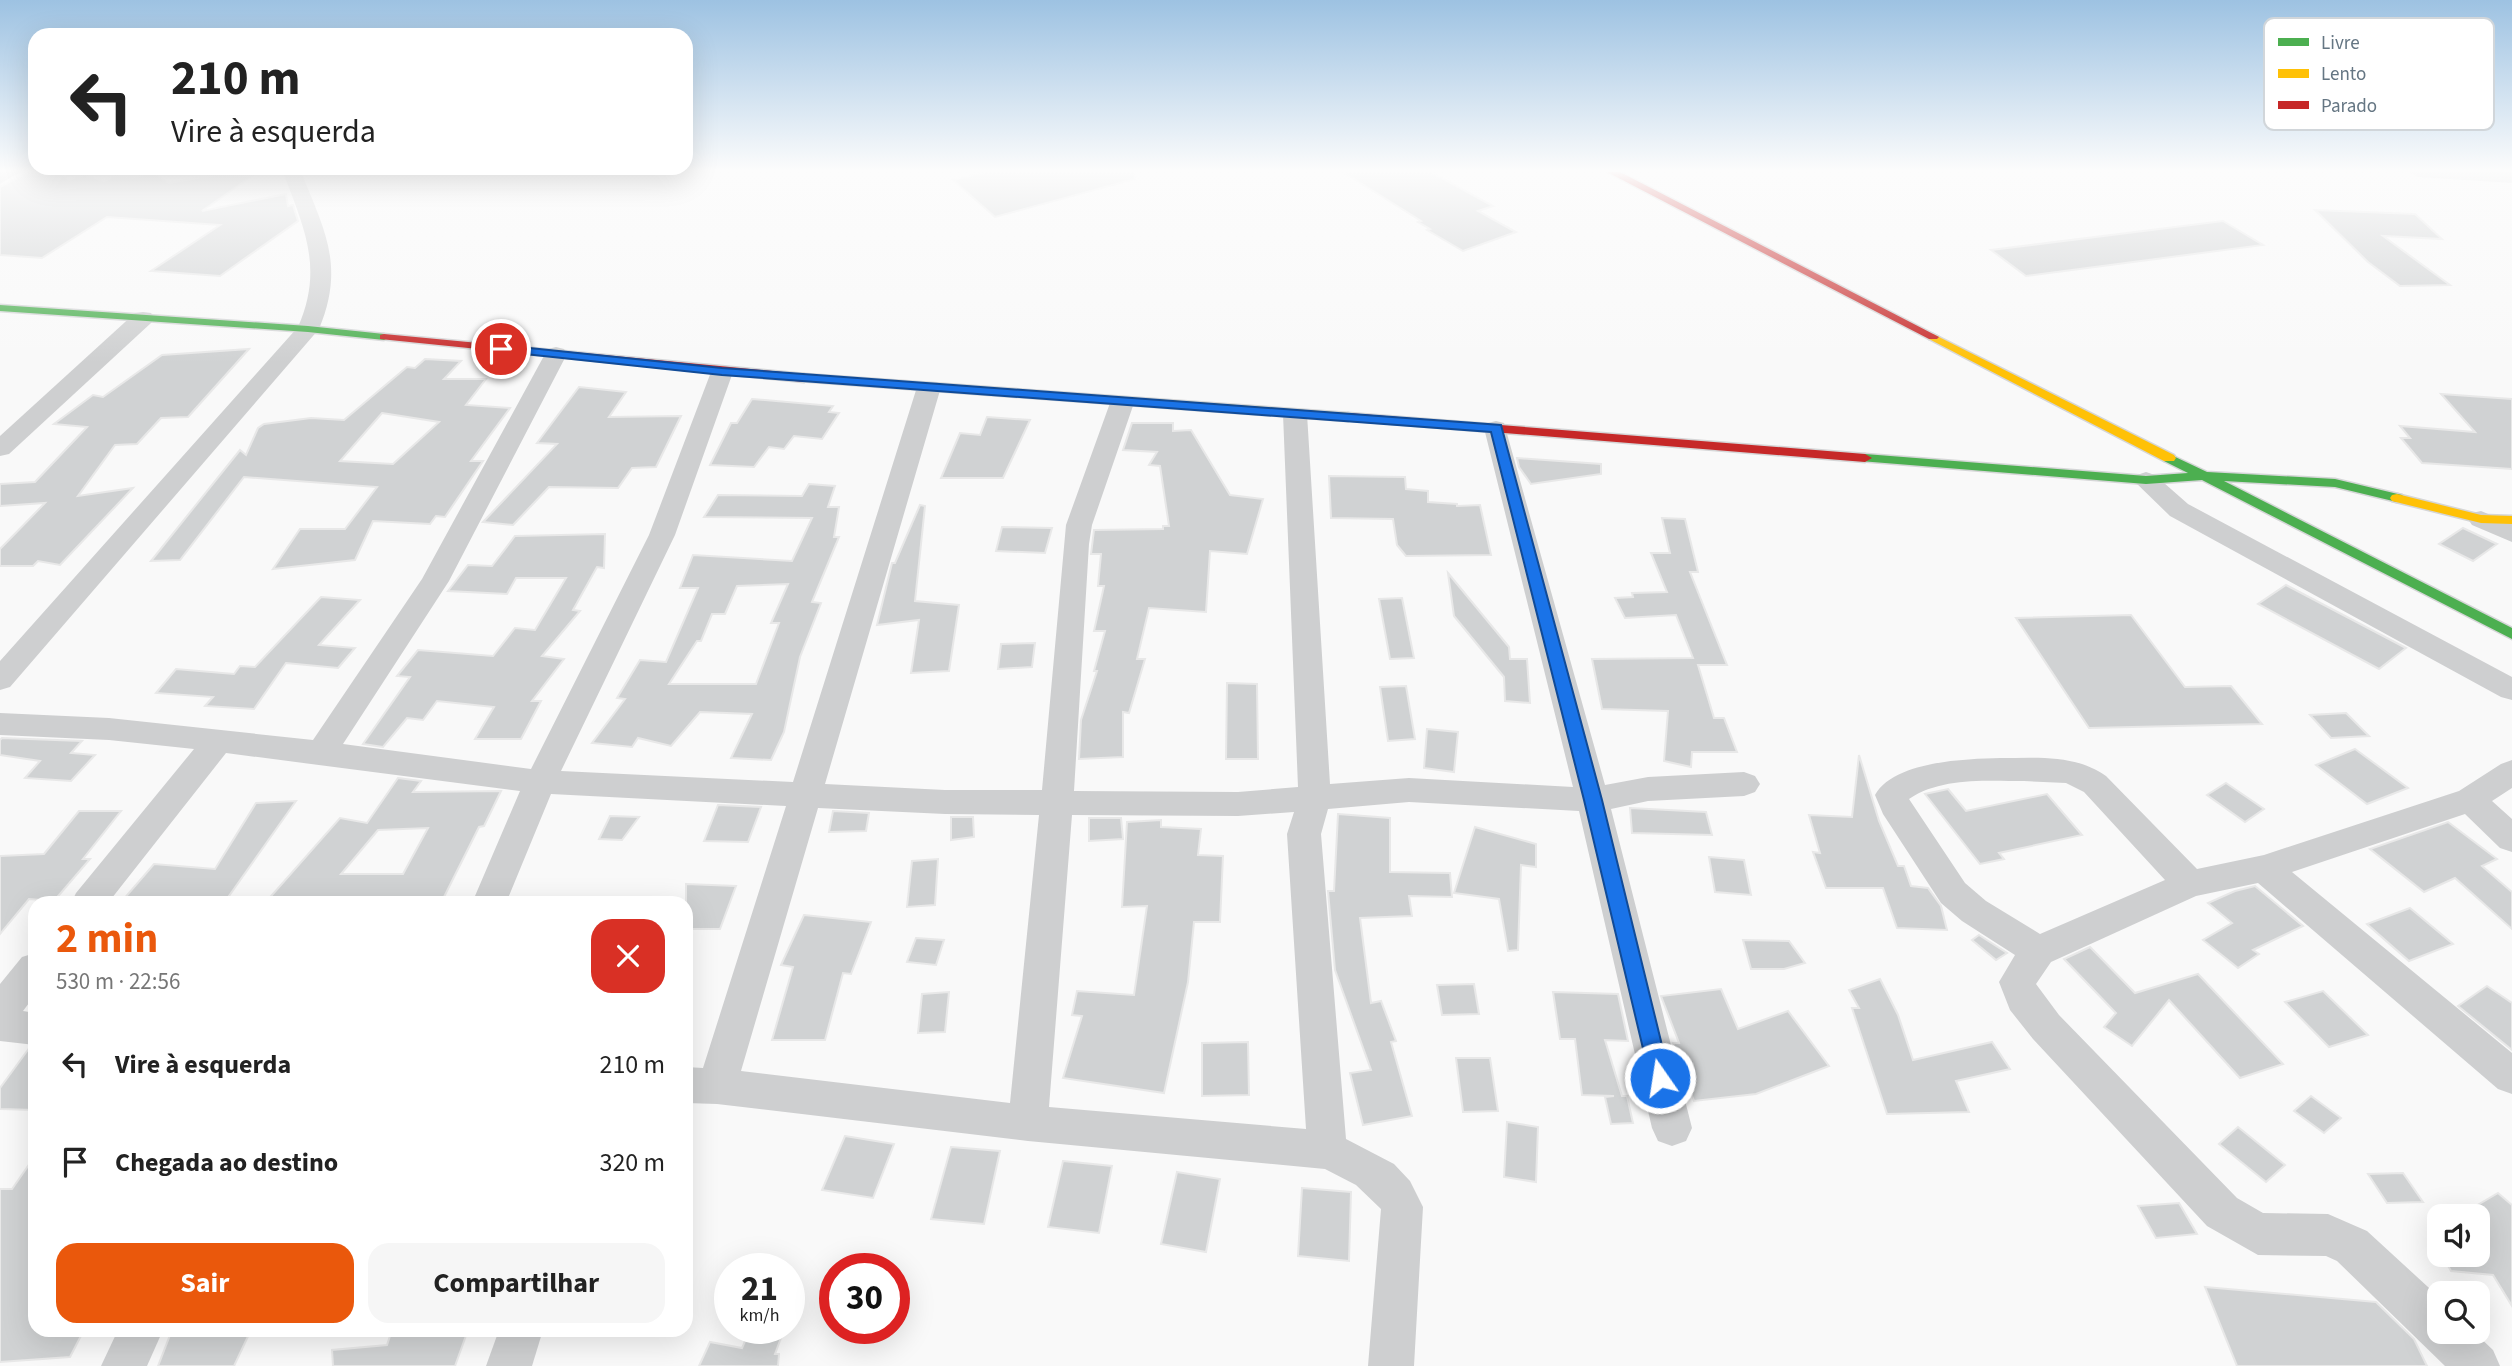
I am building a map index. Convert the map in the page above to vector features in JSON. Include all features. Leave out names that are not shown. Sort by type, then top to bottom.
[{"type":"main road","points":[[1736,236],[2512,634]]},
{"type":"main road","points":[[0,308],[309,329],[722,372],[1496,428],[2146,480],[2204,476],[2335,483],[2481,519],[2512,520]]},
{"type":"main road","points":[[2230,463],[2304,500]]},
{"type":"street","points":[[0,680],[309,329],[320,307],[324,285],[321,252],[315,236]]},
{"type":"street","points":[[0,449],[143,318]]},
{"type":"street","points":[[321,752],[435,581],[556,355]]},
{"type":"street","points":[[492,896],[540,782],[657,545],[722,372]]},
{"type":"street","points":[[929,387],[805,795],[701,1086],[1028,1123],[1327,1150],[1370,1169],[1393,1188],[1402,1207],[1391,1366]]},
{"type":"street","points":[[1028,1123],[1057,802],[1076,544],[1079,525],[1122,403]]},
{"type":"street","points":[[1295,414],[1315,797],[1304,834],[1327,1150]]},
{"type":"street","points":[[1496,428],[1593,800],[1672,1128]]},
{"type":"street","points":[[2146,480],[2179,510],[2512,690]]},
{"type":"street","points":[[2481,519],[2512,534]]},
{"type":"street","points":[[0,724],[109,729],[321,752],[540,782],[945,802],[1238,804],[1409,790],[1593,800],[1648,789],[1744,784]]},
{"type":"street","points":[[94,896],[218,741]]},
{"type":"street","points":[[2038,951],[1974,911],[1953,893],[1894,805],[1891,795],[1900,787],[1969,770],[2066,771],[2082,775],[2095,784],[2190,884]]},
{"type":"street","points":[[2427,1317],[2383,1272],[2352,1246],[2328,1235],[2258,1234],[2222,1212],[2046,1027],[2023,999],[2017,982],[2038,951],[2190,884],[2264,868],[2470,800],[2512,772]]},
{"type":"street","points":[[2470,800],[2512,839]]},
{"type":"street","points":[[2264,868],[2512,1076]]},
{"type":"street","points":[[0,1012],[28,977]]},
{"type":"street","points":[[0,1025],[28,1028]]},
{"type":"street","points":[[124,1366],[138,1337]]},
{"type":"street","points":[[509,1366],[519,1337]]},
{"type":"street","points":[[2454,1344],[2477,1366]]},
{"type":"building","points":[[0,236],[77,236],[42,258],[0,255]]},
{"type":"building","points":[[204,236],[277,236],[220,276],[151,271]]},
{"type":"building","points":[[1437,236],[1506,236],[1463,251]]},
{"type":"building","points":[[2105,236],[2248,236],[2263,245],[2026,276],[1991,250]]},
{"type":"building","points":[[2341,236],[2438,236],[2442,239],[2383,236],[2450,285],[2400,286],[2368,262]]},
{"type":"building","points":[[249,349],[188,417],[161,418],[137,444],[115,445],[78,496],[133,488],[60,565],[38,561],[33,566],[0,566],[0,549],[45,503],[0,506],[0,484],[35,482],[87,427],[54,424],[93,395],[103,397],[162,355]]},
{"type":"building","points":[[425,359],[461,361],[444,379],[486,379],[466,405],[510,408],[471,461],[483,461],[445,517],[436,516],[430,524],[373,521],[355,560],[273,569],[300,529],[345,529],[377,487],[244,477],[180,560],[151,561],[240,450],[246,455],[258,428],[264,424],[311,418],[344,420],[407,367],[415,368]],"holes":[[[382,413],[439,422],[393,464],[340,461]]]},
{"type":"building","points":[[579,387],[626,392],[609,417],[681,416],[656,467],[632,468],[618,488],[549,487],[513,525],[483,522],[557,444],[537,443]]},
{"type":"building","points":[[2441,394],[2512,399],[2512,469],[2422,463],[2401,438],[2410,438],[2400,426],[2475,432]]},
{"type":"building","points":[[752,399],[833,406],[829,412],[839,413],[822,439],[794,436],[784,449],[769,447],[754,467],[710,465],[731,423],[737,423]]},
{"type":"building","points":[[987,417],[1030,420],[1003,478],[941,478],[960,433],[980,435]]},
{"type":"building","points":[[1132,423],[1173,423],[1173,431],[1191,430],[1230,495],[1263,499],[1247,554],[1210,551],[1206,612],[1149,608],[1137,659],[1145,659],[1129,713],[1123,712],[1123,757],[1079,759],[1081,720],[1097,671],[1094,671],[1105,631],[1094,631],[1104,586],[1098,586],[1101,554],[1091,554],[1094,530],[1163,529],[1163,526],[1169,526],[1160,466],[1149,465],[1157,452],[1123,450]]},
{"type":"building","points":[[1517,458],[1601,464],[1601,474],[1531,484],[1519,467]]},
{"type":"building","points":[[1329,476],[1405,477],[1406,489],[1428,491],[1428,502],[1457,506],[1480,505],[1491,555],[1406,556],[1397,545],[1393,519],[1331,518]]},
{"type":"building","points":[[809,484],[835,486],[828,507],[839,507],[834,537],[839,537],[812,602],[821,603],[800,657],[784,732],[771,760],[731,758],[752,714],[700,712],[671,746],[638,738],[632,747],[592,743],[625,699],[617,698],[640,660],[666,662],[698,588],[680,588],[693,555],[792,561],[812,518],[704,517],[718,495],[802,496]],"holes":[[[788,584],[771,623],[779,623],[756,684],[669,684],[697,641],[701,641],[712,614],[725,614],[737,586]]]},
{"type":"building","points":[[920,505],[925,506],[915,601],[959,605],[949,671],[911,673],[919,620],[877,625],[892,563],[895,563]]},
{"type":"building","points":[[1662,518],[1685,519],[1698,572],[1690,572],[1727,665],[1698,665],[1714,718],[1724,718],[1737,752],[1692,752],[1691,767],[1664,761],[1668,711],[1602,709],[1592,659],[1693,658],[1676,615],[1625,618],[1615,598],[1633,597],[1632,593],[1667,592],[1651,553],[1670,553]]},
{"type":"building","points":[[1002,527],[1052,528],[1045,553],[996,551]]},
{"type":"building","points":[[2463,528],[2497,544],[2473,561],[2439,544]]},
{"type":"building","points":[[605,534],[604,568],[597,567],[573,610],[580,611],[542,656],[564,659],[532,701],[541,701],[521,739],[475,739],[494,707],[437,701],[423,720],[407,718],[383,747],[363,744],[410,677],[397,676],[418,650],[493,656],[515,628],[535,630],[566,578],[516,578],[507,594],[448,591],[468,565],[492,566],[515,536]]},
{"type":"building","points":[[1448,573],[1509,647],[1510,659],[1527,659],[1530,703],[1505,701],[1504,677],[1454,616]]},
{"type":"building","points":[[2286,585],[2406,648],[2379,669],[2258,604]]},
{"type":"building","points":[[321,597],[360,600],[319,645],[355,648],[338,668],[286,663],[254,709],[205,706],[213,697],[156,693],[176,669],[234,674],[240,666],[255,667]]},
{"type":"building","points":[[1402,598],[1414,658],[1390,659],[1379,599]]},
{"type":"building","points":[[2131,615],[2185,687],[2231,686],[2262,724],[2089,728],[2016,618]]},
{"type":"building","points":[[1035,643],[1032,667],[998,669],[1001,644]]},
{"type":"building","points":[[1227,683],[1257,684],[1258,759],[1226,759]]},
{"type":"building","points":[[1406,686],[1415,739],[1388,741],[1380,687]]},
{"type":"building","points":[[2346,713],[2369,736],[2331,738],[2310,715]]},
{"type":"building","points":[[1427,729],[1458,732],[1454,772],[1424,768]]},
{"type":"building","points":[[2,738],[82,741],[71,753],[95,755],[71,781],[25,778],[40,761],[0,755]]},
{"type":"building","points":[[2355,749],[2408,788],[2367,804],[2316,765]]},
{"type":"building","points":[[1859,755],[1879,821],[1898,866],[1904,866],[1911,886],[1928,888],[1941,906],[1947,930],[1897,928],[1883,888],[1826,888],[1813,852],[1820,853],[1809,815],[1852,817]]},
{"type":"building","points":[[398,778],[421,781],[413,792],[501,791],[484,826],[479,827],[444,896],[271,896],[340,818],[367,823]],"holes":[[[428,828],[403,874],[341,874],[378,830]]]},
{"type":"building","points":[[2226,783],[2264,809],[2245,822],[2207,795]]},
{"type":"building","points":[[1948,789],[1966,811],[2047,794],[2082,835],[1999,853],[2004,859],[1980,864],[1925,794]]},
{"type":"building","points":[[296,801],[229,896],[126,896],[154,864],[215,869],[256,803]]},
{"type":"building","points":[[718,805],[761,807],[748,842],[704,841]]},
{"type":"building","points":[[1630,808],[1706,812],[1712,835],[1632,833]]},
{"type":"building","points":[[79,811],[121,811],[83,859],[90,859],[58,896],[28,896],[28,900],[0,934],[0,856],[44,854]]},
{"type":"building","points":[[833,811],[869,813],[866,831],[829,832]]},
{"type":"building","points":[[1338,814],[1390,818],[1390,872],[1450,873],[1452,897],[1409,896],[1412,916],[1360,918],[1371,1003],[1381,1001],[1396,1041],[1391,1042],[1412,1116],[1363,1125],[1350,1073],[1371,1070],[1335,970],[1328,891],[1334,891]]},
{"type":"building","points":[[610,816],[639,817],[622,840],[599,839]]},
{"type":"building","points":[[951,817],[973,817],[974,837],[951,840]]},
{"type":"building","points":[[1089,818],[1121,818],[1123,839],[1089,841]]},
{"type":"building","points":[[1161,820],[1161,827],[1201,829],[1198,855],[1223,856],[1220,922],[1194,922],[1188,982],[1164,1093],[1063,1078],[1082,1016],[1072,1015],[1077,991],[1134,995],[1147,906],[1122,907],[1127,822]]},
{"type":"building","points":[[2448,822],[2497,859],[2482,866],[2512,892],[2512,929],[2455,878],[2424,892],[2370,849]]},
{"type":"building","points":[[1475,827],[1536,844],[1536,867],[1521,865],[1518,950],[1508,951],[1499,899],[1454,893]]},
{"type":"building","points":[[1709,857],[1744,860],[1751,895],[1715,892]]},
{"type":"building","points":[[938,859],[935,905],[907,907],[912,861]]},
{"type":"building","points":[[686,884],[736,886],[720,929],[693,929],[693,896],[686,896]]},
{"type":"building","points":[[2255,886],[2303,926],[2253,950],[2259,954],[2238,968],[2203,940],[2232,923],[2208,903],[2235,891]]},
{"type":"building","points":[[2410,908],[2453,944],[2409,961],[2367,924]]},
{"type":"building","points":[[804,915],[871,922],[851,974],[843,973],[825,1040],[772,1040],[793,967],[781,965]]},
{"type":"building","points":[[1979,935],[2007,953],[1996,960],[1972,940]]},
{"type":"building","points":[[916,938],[944,940],[936,965],[907,962]]},
{"type":"building","points":[[1743,940],[1789,941],[1805,963],[1784,969],[1751,969]]},
{"type":"building","points":[[2090,947],[2135,993],[2198,974],[2283,1064],[2240,1078],[2169,1000],[2132,1046],[2104,1027],[2116,1013],[2064,959]]},
{"type":"building","points":[[1880,979],[1898,1015],[1913,1060],[1992,1042],[2010,1069],[1956,1081],[1969,1112],[1887,1114],[1852,1008],[1859,1008],[1849,990]]},
{"type":"building","points":[[1474,984],[1479,1014],[1442,1015],[1437,985]]},
{"type":"building","points":[[2487,986],[2512,1003],[2512,1050],[2458,1006]]},
{"type":"building","points":[[1721,989],[1738,1029],[1788,1011],[1829,1066],[1756,1094],[1694,1101],[1673,1043],[1679,1043],[1661,996]]},
{"type":"building","points":[[2323,991],[2368,1035],[2329,1047],[2285,1002]]},
{"type":"building","points":[[949,992],[945,1032],[918,1033],[922,994]]},
{"type":"building","points":[[1553,992],[1618,994],[1628,1041],[1605,1040],[1622,1096],[1627,1096],[1633,1123],[1611,1124],[1605,1097],[1614,1096],[1582,1095],[1575,1039],[1560,1039]]},
{"type":"building","points":[[1248,1042],[1249,1095],[1202,1096],[1202,1043]]},
{"type":"building","points":[[28,1050],[28,1110],[0,1109],[0,1088]]},
{"type":"building","points":[[1456,1058],[1490,1058],[1498,1111],[1463,1112]]},
{"type":"building","points":[[2311,1096],[2341,1118],[2324,1133],[2294,1111]]},
{"type":"building","points":[[1507,1122],[1538,1127],[1536,1182],[1504,1177]]},
{"type":"building","points":[[2238,1127],[2285,1165],[2266,1182],[2219,1144]]},
{"type":"building","points":[[845,1136],[894,1144],[873,1198],[822,1190]]},
{"type":"building","points":[[951,1147],[1000,1151],[984,1224],[931,1219]]},
{"type":"building","points":[[1063,1161],[1112,1166],[1099,1233],[1048,1227]]},
{"type":"building","points":[[28,1166],[28,1337],[80,1337],[70,1357],[0,1362],[0,1189],[12,1189]]},
{"type":"building","points":[[1177,1172],[1220,1179],[1206,1252],[1161,1244]]},
{"type":"building","points":[[2403,1173],[2423,1202],[2387,1203],[2368,1174]]},
{"type":"building","points":[[1302,1188],[1351,1192],[1349,1261],[1298,1256]]},
{"type":"building","points":[[2498,1193],[2512,1205],[2512,1306],[2493,1275],[2451,1271],[2449,1267],[2490,1267],[2490,1204],[2479,1204]]},
{"type":"building","points":[[2179,1203],[2197,1234],[2156,1238],[2138,1206]]},
{"type":"building","points":[[2205,1287],[2376,1302],[2414,1339],[2427,1366],[2237,1366]]},
{"type":"building","points":[[169,1337],[248,1337],[234,1366],[158,1366]]},
{"type":"building","points":[[390,1337],[465,1337],[455,1366],[333,1366],[332,1350],[387,1345]]},
{"type":"building","points":[[710,1342],[742,1348],[744,1344],[779,1344],[775,1354],[779,1354],[778,1366],[699,1366]]},
{"type":"traffic: fast","points":[[0,308],[308,329],[384,337]]},
{"type":"traffic: fast","points":[[1865,458],[2146,480],[2204,476],[2335,483],[2397,498]]},
{"type":"traffic: fast","points":[[2169,458],[2512,634]]},
{"type":"traffic: slow","points":[[1933,337],[2169,458]]},
{"type":"traffic: slow","points":[[804,378],[1348,417]]},
{"type":"traffic: slow","points":[[2397,498],[2481,519],[2512,520]]},
{"type":"traffic: jam","points":[[1736,236],[1933,337]]},
{"type":"traffic: jam","points":[[384,337],[804,378]]},
{"type":"traffic: jam","points":[[1348,417],[1865,458]]},
{"type":"route","points":[[501,349],[722,372],[1496,428],[1593,800],[1660,1078]]}]
